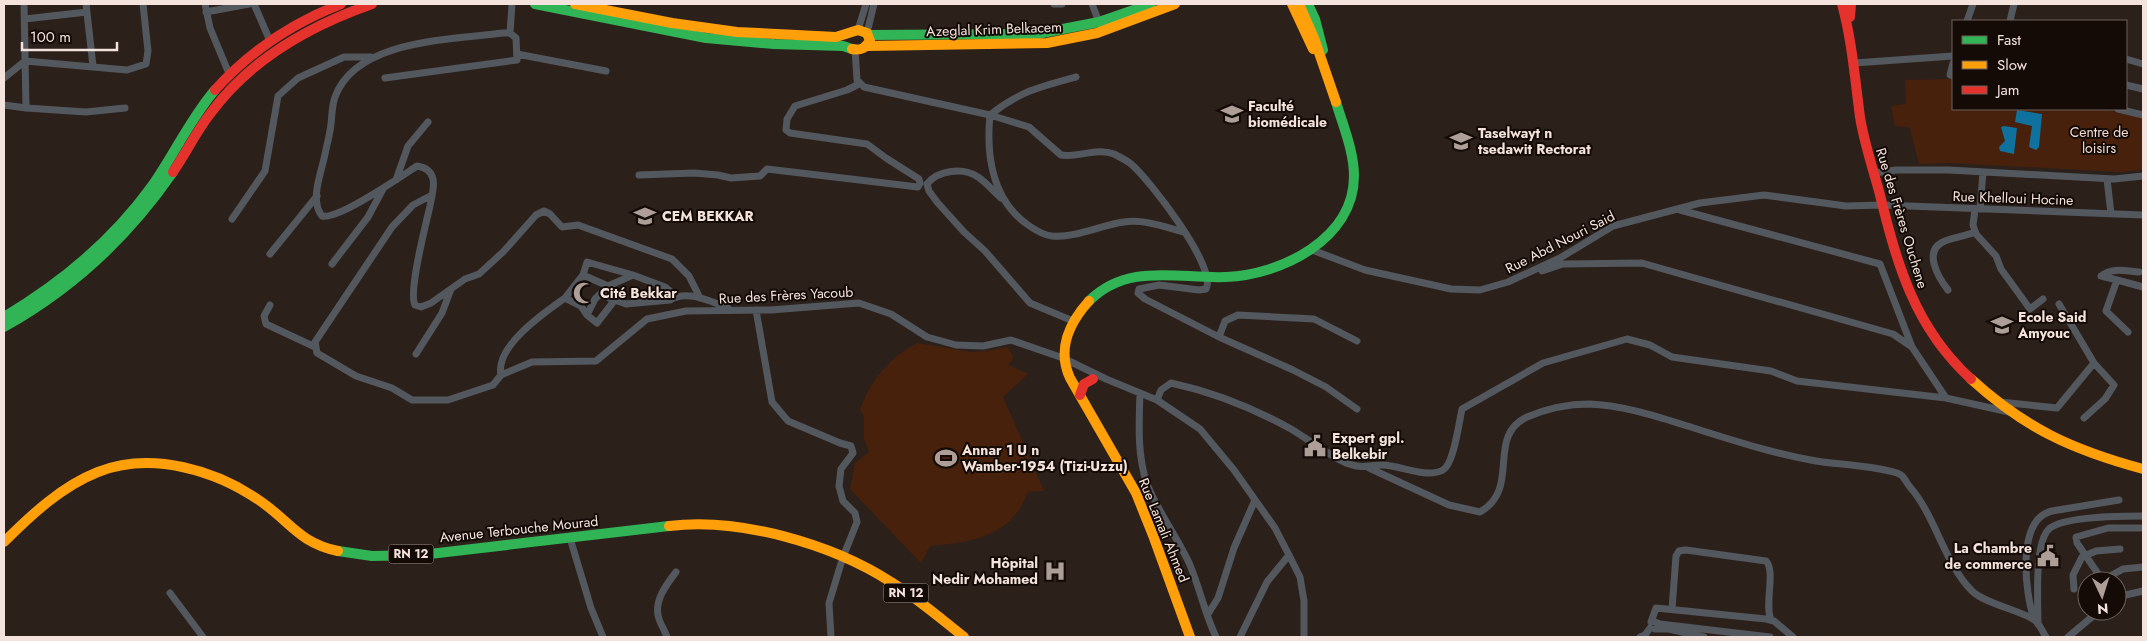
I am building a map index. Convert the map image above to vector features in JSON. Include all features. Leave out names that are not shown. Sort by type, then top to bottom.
[{"type":"main road","points":[[4,317],[28,304],[59,281],[101,245],[151,186],[199,112],[230,76],[270,41],[304,20],[341,4]]},
{"type":"main road","points":[[4,327],[54,296],[113,246],[139,217],[176,167],[215,107],[258,64],[284,44],[311,28],[343,13],[372,4]]},
{"type":"main road","name":"Azeglal Krim Belkacem","points":[[535,4],[640,27],[706,38],[862,50],[867,46],[1054,42],[1111,29],[1175,4]]},
{"type":"main road","name":"Azeglal Krim Belkacem","points":[[575,4],[638,18],[718,31],[836,37],[861,33],[1037,34],[1099,22],[1151,4]]},
{"type":"main road","points":[[1292,4],[1314,52],[1322,59]]},
{"type":"main road","points":[[1063,358],[1073,322],[1084,306],[1099,293],[1116,283],[1135,276],[1162,273],[1225,278],[1261,271],[1312,250],[1329,235],[1342,219],[1354,184],[1350,145],[1306,4]]},
{"type":"main road","points":[[1841,4],[1848,21]]},
{"type":"main road","name":"Rue des Frères Ouchene","points":[[1847,4],[1863,131],[1882,205],[1901,270],[1916,310],[1934,339],[1954,365],[2015,413],[2079,450],[2143,469]]},
{"type":"main road","points":[[1848,21],[1851,4]]},
{"type":"main road","points":[[854,48],[850,41],[861,33],[870,41],[867,46]]},
{"type":"main road","name":"Rue Lamali Ahmed","points":[[1063,358],[1080,395],[1126,473],[1141,504],[1190,637]]},
{"type":"main road","points":[[1080,395],[1084,384],[1093,378]]},
{"type":"main road","name":"Avenue Terbouche Mourad","points":[[4,542],[70,487],[108,468],[148,462],[180,467],[219,478],[262,502],[299,534],[317,545],[352,554],[377,556],[436,552],[693,524],[759,530],[843,557]]},
{"type":"main road","points":[[4,536],[17,530]]},
{"type":"main road","name":"RN 12","points":[[843,557],[881,576],[916,599],[964,637]]},
{"type":"street","points":[[24,4],[26,108]]},
{"type":"street","points":[[86,4],[93,66]]},
{"type":"street","points":[[4,78],[25,61],[127,70],[146,64],[148,51],[143,4]]},
{"type":"street","points":[[230,76],[215,45],[205,8],[249,4]]},
{"type":"street","points":[[254,4],[270,41]]},
{"type":"street","points":[[510,33],[512,4]]},
{"type":"street","points":[[861,33],[866,4]]},
{"type":"street","points":[[861,33],[874,4]]},
{"type":"street","points":[[1054,4],[1062,4]]},
{"type":"street","points":[[1092,4],[1099,22]]},
{"type":"street","points":[[1967,20],[1973,4]]},
{"type":"street","points":[[2010,20],[2014,4]]},
{"type":"street","points":[[25,19],[87,12]]},
{"type":"street","points":[[384,78],[517,60],[516,38],[510,33],[396,47],[371,57],[345,80],[334,98],[330,130],[316,196],[319,212],[322,216],[331,217],[383,188],[417,166],[423,166],[428,170],[434,180],[412,300],[415,305],[421,307],[431,303],[465,278],[479,274],[503,252],[536,216],[544,212],[550,214],[562,227],[578,225],[672,259],[689,276],[700,298]]},
{"type":"street","points":[[854,48],[855,72],[859,84]]},
{"type":"street","points":[[517,54],[606,71]]},
{"type":"street","points":[[1854,63],[1952,56]]},
{"type":"street","points":[[232,219],[266,171],[278,96],[298,78],[344,57],[371,57]]},
{"type":"street","points":[[2127,59],[2143,64]]},
{"type":"street","points":[[1007,204],[998,188],[993,173],[989,150],[990,115],[1003,104],[1029,90],[1076,78]]},
{"type":"street","points":[[1073,322],[1030,303],[986,250],[964,232],[919,179],[867,144],[790,133],[786,130],[787,120],[795,106],[847,90],[859,84],[875,90],[990,115],[1034,130],[1061,155],[1105,152],[1113,154],[1130,164],[1153,188],[1194,246],[1208,278],[1206,289],[1199,290],[1159,285],[1139,289],[1138,293],[1145,299],[1219,337],[1326,387],[1357,409]]},
{"type":"street","points":[[2127,85],[2143,89]]},
{"type":"street","points":[[4,105],[86,112],[125,108]]},
{"type":"street","points":[[2122,110],[2143,115]]},
{"type":"street","points":[[396,180],[408,146],[428,122]]},
{"type":"street","points":[[639,174],[694,173],[731,178],[760,176],[767,169],[914,188],[948,172],[968,172],[978,177],[1022,221],[1046,235],[1062,236],[1127,221],[1156,225],[1184,232]]},
{"type":"street","points":[[1874,173],[1896,170],[1940,170],[2107,179],[2143,176]]},
{"type":"street","points":[[1983,172],[1978,209],[1973,225],[1975,232],[1996,256],[2001,269],[2030,309],[2043,299]]},
{"type":"street","points":[[2107,179],[2111,214]]},
{"type":"street","points":[[332,264],[368,217],[383,188]]},
{"type":"street","points":[[432,195],[413,205],[392,226],[315,342],[317,353],[356,376],[392,388],[412,400],[448,400],[493,385],[502,375],[500,367],[506,353],[520,334],[565,298],[583,275],[587,262],[633,275],[665,287],[676,296],[700,298],[733,310]]},
{"type":"street","name":"Rue Abd Nouri Said","points":[[1312,250],[1365,270],[1451,289],[1480,290],[1522,277],[1560,258],[1613,226],[1700,203],[1764,195],[1846,206],[1882,205]]},
{"type":"street","points":[[270,254],[316,196]]},
{"type":"street","name":"Rue Khelloui Hocine","points":[[1882,205],[2143,215]]},
{"type":"street","points":[[1674,209],[1691,211],[1880,264],[1912,347],[1946,398]]},
{"type":"street","points":[[1948,290],[1939,279],[1936,270],[1933,258],[1935,248],[1944,241],[1964,237],[1975,232]]},
{"type":"street","points":[[1522,277],[1563,264],[1642,263],[1893,334],[1912,347]]},
{"type":"street","points":[[2139,272],[2118,270],[2106,272],[2101,276],[2143,287]]},
{"type":"street","points":[[583,275],[608,286]]},
{"type":"street","points":[[586,315],[595,299],[608,286],[633,275]]},
{"type":"street","points":[[2117,280],[2106,311],[2128,332]]},
{"type":"street","points":[[608,286],[610,298],[626,304],[670,300],[676,296]]},
{"type":"street","points":[[416,354],[442,313],[452,288]]},
{"type":"street","points":[[565,298],[581,306],[586,315],[598,323],[614,301]]},
{"type":"street","name":"Rue des Frères Yacoub","points":[[502,375],[532,362],[596,361],[647,319],[686,311],[756,310],[859,303],[891,314],[927,337],[956,345],[983,346],[1011,340],[1063,358],[1106,379]]},
{"type":"street","points":[[2059,304],[2094,363],[2114,386],[2105,400],[2084,418]]},
{"type":"street","points":[[270,305],[264,316],[266,324],[315,347]]},
{"type":"street","points":[[756,310],[772,402],[788,421],[851,446],[853,452],[841,469],[839,486],[843,501],[855,513],[857,522],[843,557],[829,603],[830,637]]},
{"type":"street","points":[[1219,337],[1225,321],[1238,315],[1314,319],[1356,341]]},
{"type":"street","points":[[1369,468],[1384,465],[1406,471],[1430,472],[1442,470],[1450,461],[1462,409],[1544,363],[1627,339],[1650,345],[1672,357],[1771,371],[1797,381],[1946,398],[2015,413]]},
{"type":"street","points":[[1998,401],[2057,408],[2094,363]]},
{"type":"street","points":[[1072,380],[1106,379],[1156,400],[1200,429],[1234,470],[1275,528],[1289,555],[1300,577],[1304,601],[1304,637]]},
{"type":"street","points":[[1156,400],[1161,390],[1171,383],[1200,389],[1238,403],[1289,428],[1349,464],[1369,468],[1449,505],[1480,512],[1491,506],[1498,496],[1502,484],[1504,451],[1510,430],[1525,418],[1553,408],[1590,404],[1639,411],[1764,450],[1816,461],[1869,467],[1900,475],[1921,499],[1957,571],[1972,592],[2036,622]]},
{"type":"street","points":[[1140,393],[1140,445],[1148,485],[1190,565],[1216,637]]},
{"type":"street","points":[[1208,614],[1218,598],[1234,548],[1255,500]]},
{"type":"street","points":[[2046,637],[2036,622],[2029,602],[2025,570],[2029,539],[2038,518],[2042,514],[2052,511],[2119,500]]},
{"type":"street","points":[[2036,622],[2039,558],[2046,532],[2050,527],[2069,521],[2106,516],[2143,516]]},
{"type":"street","points":[[2096,571],[2076,541],[2076,537],[2108,528],[2143,528]]},
{"type":"street","points":[[570,538],[591,608],[604,637]]},
{"type":"street","points":[[2074,589],[2073,575],[2082,557],[2096,552],[2120,548]]},
{"type":"street","points":[[1672,609],[1676,556],[1680,551],[1686,550],[1766,561],[1770,568],[1767,610],[1771,620],[1793,637]]},
{"type":"street","points":[[1240,637],[1267,582],[1289,555]]},
{"type":"street","points":[[2120,571],[2135,566],[2143,567]]},
{"type":"street","points":[[667,637],[659,618],[658,607],[664,589],[676,572]]},
{"type":"street","points":[[2127,595],[2143,590]]},
{"type":"street","points":[[170,593],[204,637]]},
{"type":"street","points":[[1640,637],[1653,625],[1656,608],[1771,620]]},
{"type":"street","points":[[2068,637],[2087,621]]},
{"type":"street","points":[[1653,625],[1704,637]]},
{"type":"street","points":[[1653,625],[1770,637]]},
{"type":"green space","name":"Centre de loisirs","points":[[1952,79],[1952,110],[2106,110],[2143,118],[2143,170],[2119,172],[1950,163],[1919,164],[1910,128],[1895,126],[1891,106],[1906,104],[1905,80]]},
{"type":"green space","name":"Annar 1 U n Wamber-1954 (Tizi-Uzzu)","points":[[917,343],[971,352],[1007,347],[1013,359],[1008,365],[1028,374],[1003,397],[1044,491],[1028,492],[1021,507],[1001,528],[975,539],[930,546],[921,563],[850,489],[855,463],[869,452],[864,439],[864,416],[860,410],[864,399],[875,380],[889,363]]},
{"type":"water","points":[[2017,110],[2042,114],[2039,147],[2036,150],[2029,147],[2032,126],[2015,122]]},
{"type":"water","points":[[2001,127],[2017,128],[2014,154],[2000,151],[1999,147],[2005,141]]},
{"type":"traffic: fast","points":[[535,4],[706,38],[774,44],[843,46],[852,49]]},
{"type":"traffic: fast","points":[[868,35],[1037,34],[1099,22],[1151,4]]},
{"type":"traffic: fast","points":[[1308,4],[1315,19],[1323,50]]},
{"type":"traffic: fast","points":[[4,317],[66,275],[103,242],[137,206],[215,90]]},
{"type":"traffic: fast","points":[[1089,301],[1104,289],[1120,281],[1137,277],[1154,275],[1208,277],[1247,275],[1291,261],[1311,249],[1328,235],[1342,218],[1351,198],[1354,167],[1348,139],[1336,102]]},
{"type":"traffic: fast","points":[[4,327],[53,296],[98,259],[138,218],[173,172]]},
{"type":"traffic: fast","points":[[338,551],[372,556],[421,555],[669,526]]},
{"type":"traffic: slow","points":[[575,4],[672,23],[737,32],[836,37],[858,30],[867,33],[870,41],[860,49],[852,49]]},
{"type":"traffic: slow","points":[[867,46],[1047,43],[1097,33],[1175,4]]},
{"type":"traffic: slow","points":[[1292,4],[1313,49]]},
{"type":"traffic: slow","points":[[1299,4],[1314,38],[1336,102]]},
{"type":"traffic: slow","points":[[1089,301],[1076,318],[1067,337],[1065,347],[1066,368],[1136,493],[1190,637]]},
{"type":"traffic: slow","points":[[1971,379],[2011,411],[2051,436],[2094,454],[2143,469]]},
{"type":"traffic: slow","points":[[4,542],[48,502],[72,485],[98,472],[140,463],[183,467],[225,481],[245,491],[273,510],[305,538],[338,551]]},
{"type":"traffic: slow","points":[[669,526],[696,524],[725,526],[784,536],[813,545],[867,568],[891,582],[919,601],[964,637]]},
{"type":"traffic: jam","points":[[215,90],[228,76],[273,39],[306,20],[341,4]]},
{"type":"traffic: jam","points":[[173,172],[210,114],[243,77],[262,61],[304,34],[372,4]]},
{"type":"traffic: jam","points":[[1842,4],[1851,46],[1864,136],[1901,269],[1910,293],[1935,338],[1951,359],[1971,379]]},
{"type":"traffic: jam","points":[[1850,17],[1851,4]]},
{"type":"traffic: jam","points":[[1080,395],[1084,384],[1093,379]]},
{"type":"place","name":"Faculté biomédicale","points":[[1232,114]]},
{"type":"place","name":"Taselwayt n tsedawit Rectorat","points":[[1461,141]]},
{"type":"place","name":"CEM BEKKAR","points":[[645,216]]},
{"type":"place","name":"Cité Bekkar","points":[[584,293]]},
{"type":"place","name":"Ecole Said Amyouc","points":[[2002,325]]},
{"type":"place","name":"Expert gpl. Belkebir","points":[[1315,446]]},
{"type":"place","name":"Annar 1 U n Wamber-1954 (Tizi-Uzzu)","points":[[946,458]]},
{"type":"place","name":"La Chambre de commerce","points":[[2048,556]]},
{"type":"place","name":"Hôpital Nedir Mohamed","points":[[1055,571]]}]
